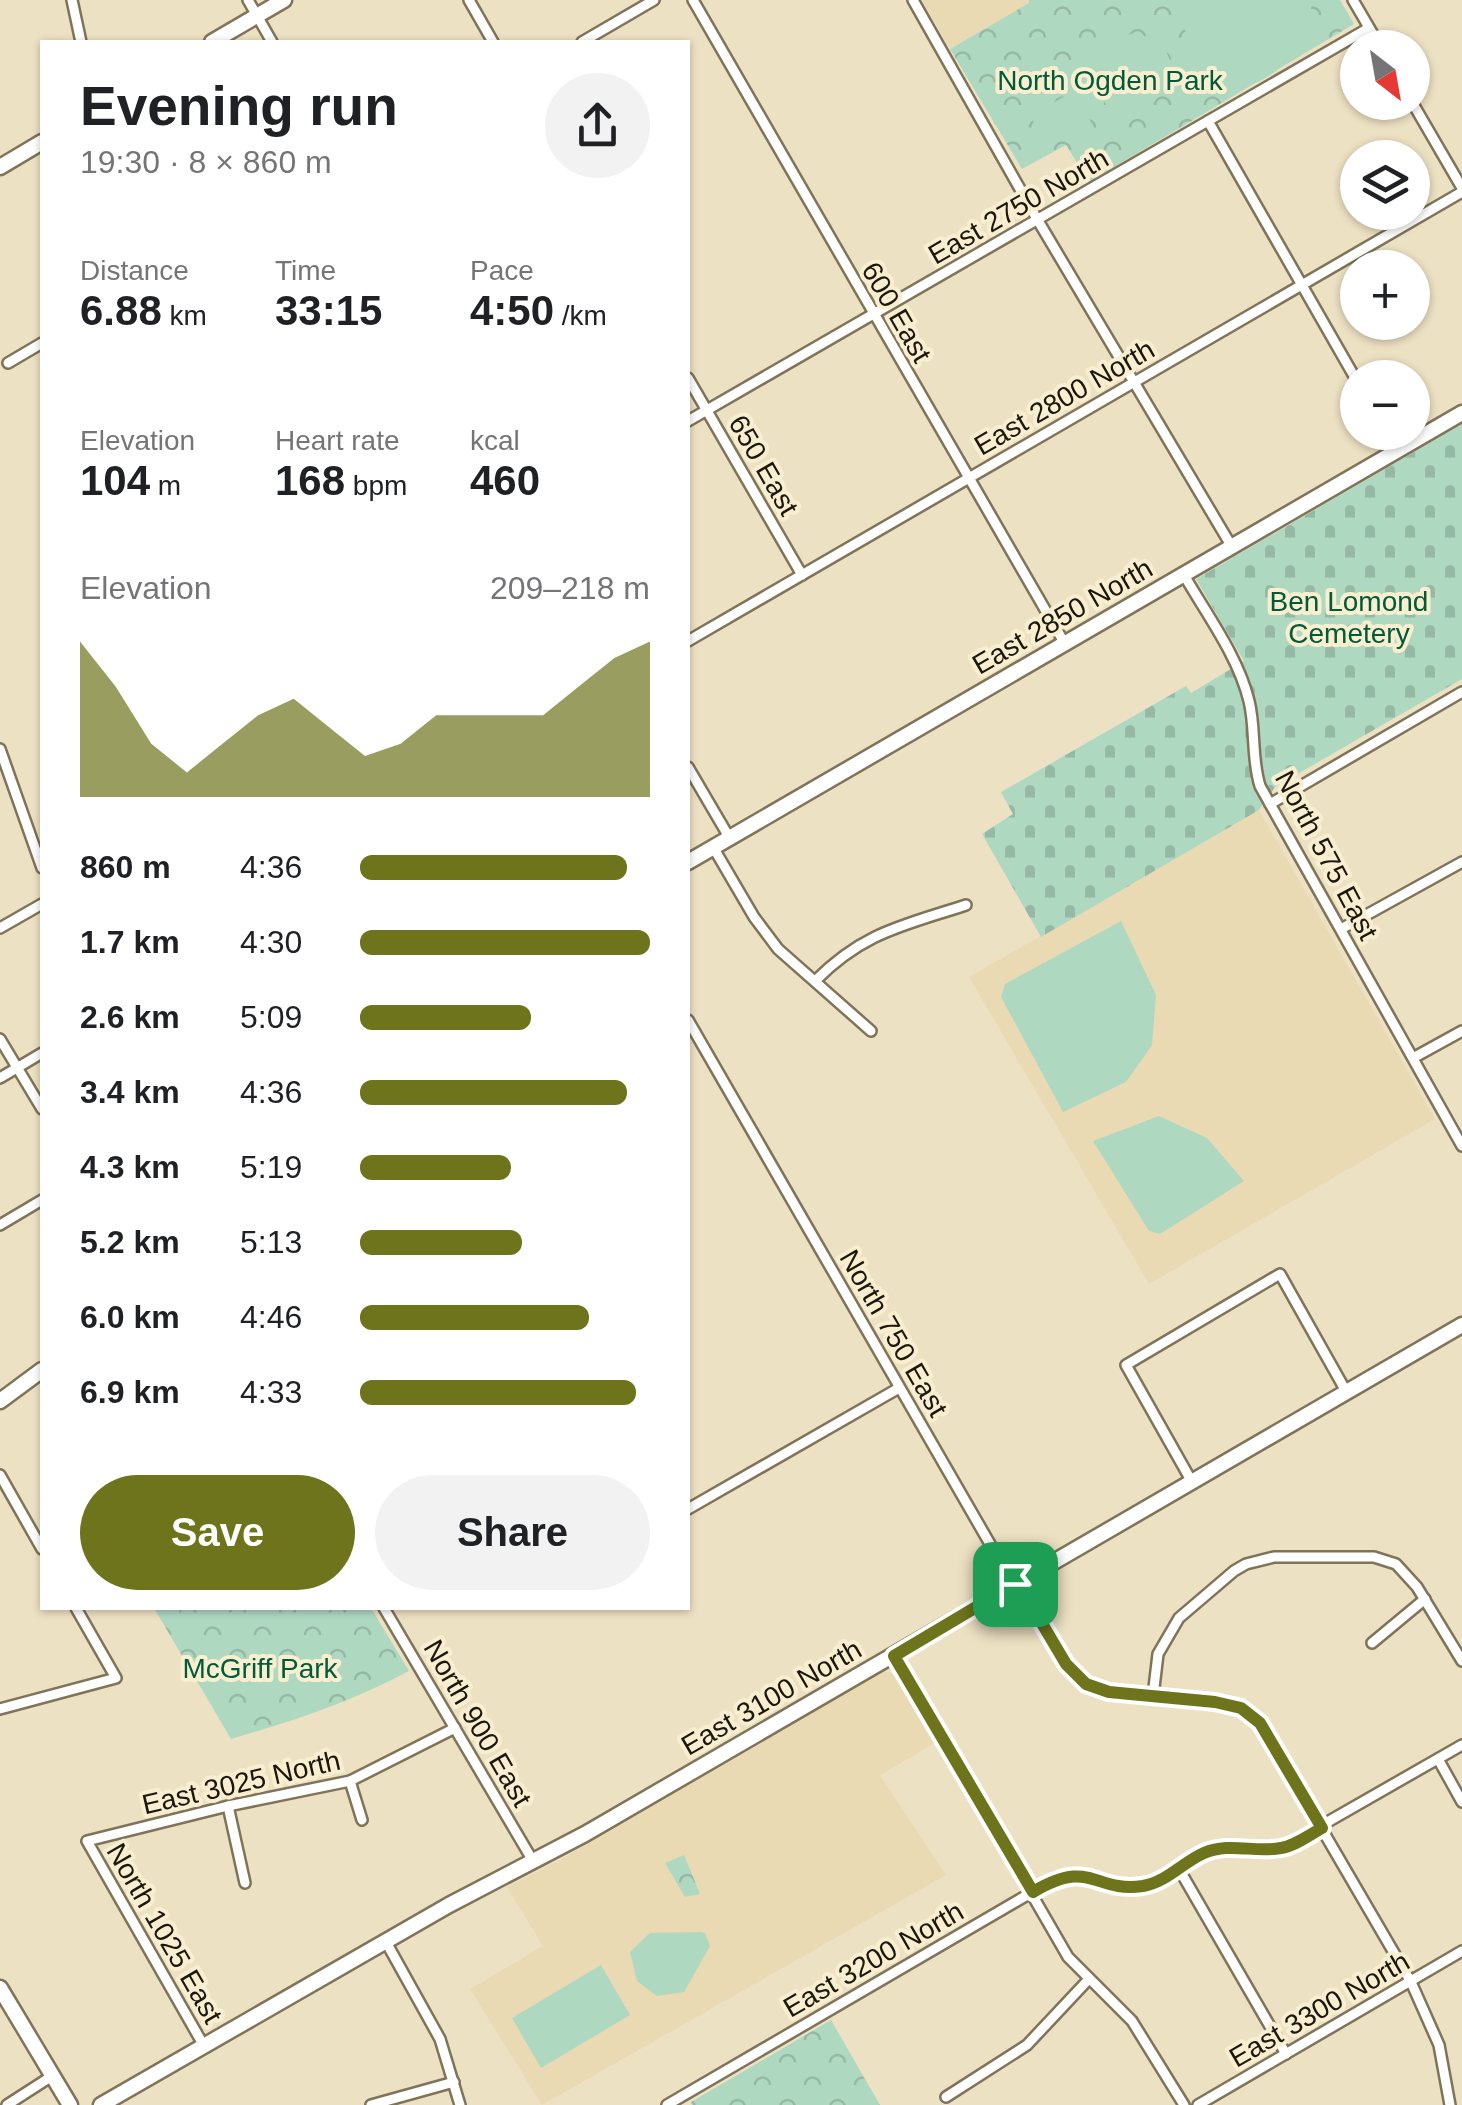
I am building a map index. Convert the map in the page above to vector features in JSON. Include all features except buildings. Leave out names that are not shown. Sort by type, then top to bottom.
[{"type":"main road","points":[[216,40],[284,0]]},
{"type":"main road","points":[[0,166],[40,143]]},
{"type":"main road","name":"East 2850 North","points":[[690,861],[1462,414]]},
{"type":"main road","name":"East 3100 North","points":[[101,2105],[894,1656],[1462,1325]]},
{"type":"main road","points":[[0,1400],[40,1371]]},
{"type":"main road","points":[[0,1988],[70,2105]]},
{"type":"street","points":[[72,0],[81,40]]},
{"type":"street","points":[[248,0],[271,40]]},
{"type":"street","points":[[469,0],[493,40]]},
{"type":"street","points":[[585,40],[654,0]]},
{"type":"street","name":"600 East","points":[[693,0],[1064,644]]},
{"type":"street","points":[[913,0],[1037,219],[1232,547]]},
{"type":"street","points":[[1354,0],[1369,28]]},
{"type":"street","name":"East 2750 North","points":[[690,421],[1369,28]]},
{"type":"street","points":[[1422,120],[1462,190]]},
{"type":"street","points":[[1208,122],[1345,360]]},
{"type":"street","name":"East 2800 North","points":[[690,641],[1462,190]]},
{"type":"street","points":[[8,363],[40,345]]},
{"type":"street","name":"650 East","points":[[690,382],[802,575]]},
{"type":"street","name":"North 575 East","points":[[1184,575],[1245,686],[1260,786],[1462,1146]]},
{"type":"street","points":[[1270,804],[1462,692]]},
{"type":"street","points":[[0,749],[40,862]]},
{"type":"street","points":[[690,770],[729,837]]},
{"type":"street","points":[[713,847],[754,917],[778,949],[871,1031]]},
{"type":"street","points":[[1341,930],[1462,862]]},
{"type":"street","points":[[0,928],[40,905]]},
{"type":"street","points":[[814,981],[841,954],[862,942],[966,906]]},
{"type":"street","name":"North 750 East","points":[[690,1023],[899,1388],[1066,1664],[1097,1688],[1153,1696]]},
{"type":"street","points":[[1414,1058],[1462,1031]]},
{"type":"street","points":[[0,1039],[40,1106]]},
{"type":"street","points":[[0,1078],[40,1054]]},
{"type":"street","points":[[0,1226],[40,1201]]},
{"type":"street","points":[[1192,1482],[1126,1365],[1280,1274],[1346,1392]]},
{"type":"street","points":[[690,1508],[899,1388]]},
{"type":"street","points":[[0,1474],[40,1545]]},
{"type":"street","points":[[1450,2105],[1439,2045],[1411,1982],[1260,1723],[1241,1708],[1153,1696],[1158,1654],[1170,1629],[1216,1583],[1246,1564],[1274,1557],[1374,1558],[1404,1570],[1462,1661]]},
{"type":"street","points":[[1372,1643],[1425,1599]]},
{"type":"street","points":[[0,1708],[116,1678],[77,1610]]},
{"type":"street","name":"North 900 East","points":[[385,1610],[533,1861]]},
{"type":"street","points":[[894,1656],[1068,1957],[1132,2022],[1184,2105]]},
{"type":"street","name":"East 3025 North","points":[[87,1841],[228,1806],[350,1782],[455,1728]]},
{"type":"street","name":"East 3200 North","points":[[667,2105],[1033,1892],[1071,1875],[1126,1887],[1145,1886],[1222,1847],[1282,1848],[1462,1746]]},
{"type":"street","points":[[1438,1760],[1462,1802]]},
{"type":"street","points":[[350,1782],[362,1820]]},
{"type":"street","points":[[228,1806],[245,1883]]},
{"type":"street","name":"North 1025 East","points":[[87,1841],[204,2046]]},
{"type":"street","points":[[1179,1869],[1286,2054]]},
{"type":"street","points":[[386,1942],[440,2038],[460,2105]]},
{"type":"street","name":"East 3300 North","points":[[1198,2105],[1462,1951]]},
{"type":"street","points":[[946,2096],[1027,2045],[1088,1980]]},
{"type":"street","points":[[7,2105],[52,2076]]},
{"type":"street","points":[[371,2105],[454,2082]]},
{"type":"street","points":[[1448,2088],[1460,2086]]},
{"type":"shaded area","points":[[922,0],[1029,0],[1030,3],[950,49]]},
{"type":"shaded area","points":[[1259,810],[1435,1119],[1149,1284],[969,977]]},
{"type":"shaded area","points":[[884,1671],[895,1674],[935,1743],[880,1775],[946,1875],[542,2105],[470,1989],[543,1946],[507,1887]]},
{"type":"green space","points":[[1168,0],[1311,0],[1311,8],[1303,35],[1282,66],[1223,98]]},
{"type":"green space","name":"North Ogden Park","points":[[1340,0],[1354,24],[1089,182],[1066,145],[1022,169],[950,49],[1029,3]]},
{"type":"green space","points":[[1136,32],[1163,45],[1180,81],[1124,116],[1110,112],[1079,54]]},
{"type":"green space","points":[[1074,91],[1091,122],[1047,147],[1030,116]]},
{"type":"green space","name":"Ben Lomond Cemetery","points":[[1462,424],[1462,679],[1275,787],[1259,810],[1041,937],[982,834],[1013,814],[1001,792],[1186,686],[1191,693],[1244,661],[1196,579],[1417,450],[1430,450],[1430,443]]},
{"type":"green space","points":[[1121,921],[1156,995],[1152,1045],[1126,1082],[1063,1112],[1001,997],[1005,984]]},
{"type":"green space","points":[[1159,1116],[1207,1138],[1244,1181],[1160,1234],[1149,1231],[1093,1141]]},
{"type":"green space","name":"McGriff Park","points":[[155,1610],[372,1610],[409,1671],[322,1710],[231,1739]]},
{"type":"green space","points":[[684,1855],[700,1894],[685,1897],[665,1863]]},
{"type":"green space","points":[[701,1932],[710,1946],[684,1992],[657,1996],[637,1981],[630,1952],[650,1933]]},
{"type":"green space","points":[[601,1965],[630,2015],[541,2068],[512,2018]]},
{"type":"green space","points":[[831,2020],[880,2105],[692,2105],[691,2102]]},
{"type":"route","points":[[1015,1584],[1066,1664],[1086,1684],[1109,1692],[1215,1702],[1241,1708],[1260,1723],[1322,1828],[1282,1848],[1222,1847],[1145,1886],[1126,1887],[1071,1875],[1033,1892],[894,1656],[1015,1584]]}]
